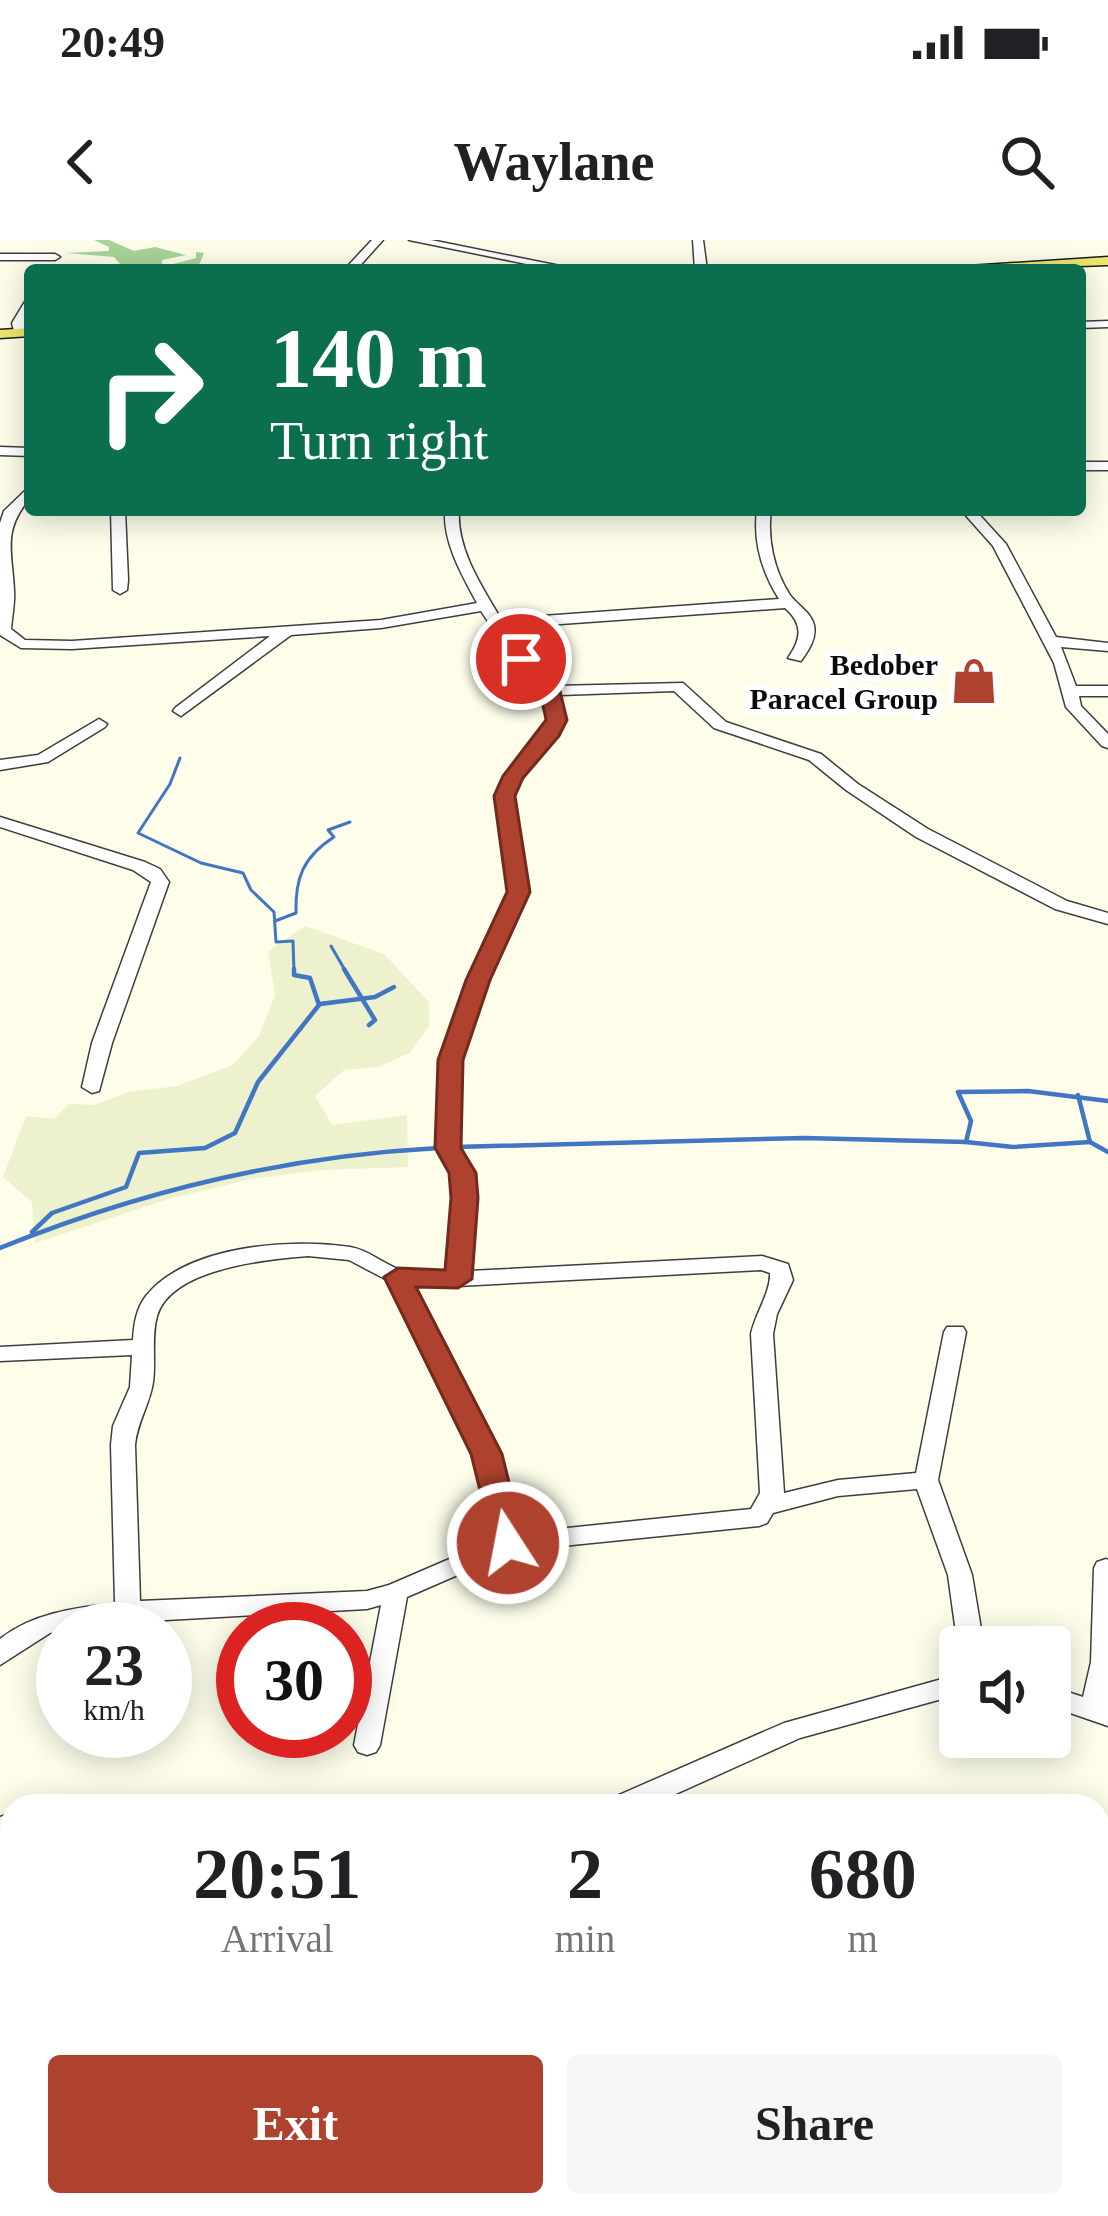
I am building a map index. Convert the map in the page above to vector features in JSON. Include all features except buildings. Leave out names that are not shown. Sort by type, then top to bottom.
[{"type":"main road","points":[[1061,264],[1108,261]]},
{"type":"main road","points":[[0,334],[24,333]]},
{"type":"street","points":[[51,264],[67,240]]},
{"type":"street","points":[[356,264],[378,240]]},
{"type":"street","points":[[414,240],[542,264]]},
{"type":"street","points":[[0,257],[55,257]]},
{"type":"street","points":[[24,497],[9,514],[2,542],[8,596],[2,628],[11,639],[32,645],[406,622],[486,606]]},
{"type":"street","points":[[117,516],[120,590]]},
{"type":"street","points":[[450,516],[459,557],[486,606],[524,668],[552,691],[678,686],[720,725],[815,757],[851,787],[922,832],[1061,905],[1108,919]]},
{"type":"street","points":[[764,516],[764,539],[788,603],[806,622],[807,637],[796,658]]},
{"type":"street","points":[[973,516],[999,544],[1087,725],[1108,743]]},
{"type":"street","points":[[498,624],[788,603]]},
{"type":"street","points":[[181,711],[287,630]]},
{"type":"street","points":[[1050,641],[1108,646]]},
{"type":"street","points":[[458,1279],[465,1198],[463,1173],[448,1148],[451,1060],[478,980],[519,892],[505,796],[513,776],[552,732],[556,720],[552,691]]},
{"type":"street","points":[[1068,691],[1108,691]]},
{"type":"street","points":[[0,765],[38,760],[99,724]]},
{"type":"street","points":[[0,822],[140,866],[160,882],[102,1043],[92,1087]]},
{"type":"street","points":[[128,1602],[123,1445],[125,1426],[141,1387],[142,1330],[154,1299],[183,1278],[234,1257],[284,1250],[333,1251],[367,1258],[398,1277],[458,1279],[776,1266],[782,1280],[766,1314],[761,1350],[772,1450],[770,1505]]},
{"type":"street","points":[[398,1277],[487,1454],[508,1543]]},
{"type":"street","points":[[955,1332],[926,1480],[959,1575],[968,1626]]},
{"type":"street","points":[[0,1354],[142,1347]]},
{"type":"street","points":[[192,1607],[347,1603],[396,1592],[508,1543],[759,1517],[770,1505],[838,1488],[926,1480]]},
{"type":"street","points":[[1071,1703],[1100,1713],[1106,1568]]},
{"type":"street","points":[[372,1723],[396,1592]]},
{"type":"street","points":[[0,1655],[11,1641],[36,1630]]},
{"type":"street","points":[[649,1794],[794,1730],[939,1690]]},
{"type":"green space","points":[[94,240],[109,240],[134,251],[155,247],[186,255],[162,260],[162,264],[120,264],[114,257],[66,253],[109,251]]},
{"type":"green space","points":[[196,252],[204,253],[199,264],[173,264],[196,258]]},
{"type":"green space","points":[[305,926],[384,954],[429,1002],[429,1026],[410,1053],[378,1067],[344,1070],[315,1096],[332,1125],[407,1115],[408,1167],[321,1170],[251,1179],[168,1199],[35,1243],[32,1202],[3,1177],[26,1116],[54,1119],[69,1104],[94,1105],[129,1092],[177,1086],[233,1065],[259,1036],[275,995],[268,951]]},
{"type":"waterway","points":[[180,758],[170,784],[138,833],[201,863],[243,873],[251,890],[274,912],[276,942],[293,941],[294,972]]},
{"type":"waterway","points":[[275,921],[296,913],[303,869],[334,837],[328,830],[350,822]]},
{"type":"waterway","points":[[331,946],[346,972]]},
{"type":"waterway","points":[[344,969],[362,999]]},
{"type":"waterway","points":[[32,1232],[52,1213],[126,1187],[139,1153],[205,1148],[235,1133],[258,1082],[319,1005],[310,978],[294,972]]},
{"type":"waterway","points":[[362,999],[394,987]]},
{"type":"waterway","points":[[320,1004],[362,999]]},
{"type":"waterway","points":[[362,999],[375,1020],[369,1025]]},
{"type":"waterway","points":[[966,1142],[971,1121],[958,1092],[1028,1091],[1079,1097]]},
{"type":"waterway","points":[[1079,1097],[1108,1101]]},
{"type":"waterway","points":[[1079,1097],[1090,1142]]},
{"type":"waterway","points":[[456,1147],[804,1138],[966,1142]]},
{"type":"waterway","points":[[966,1142],[1013,1147],[1090,1142]]},
{"type":"waterway","points":[[1090,1142],[1108,1152]]},
{"type":"waterway","points":[[0,1248],[107,1209],[216,1179],[326,1159],[439,1148]]},
{"type":"place","name":"Bedober Paracel Group","points":[[974,681]]},
{"type":"route","points":[[508,1543],[487,1454],[398,1277],[458,1279],[465,1198],[463,1173],[448,1148],[451,1060],[478,980],[519,892],[505,796],[513,776],[552,732],[556,720],[552,691],[535,680],[521,659]]}]
